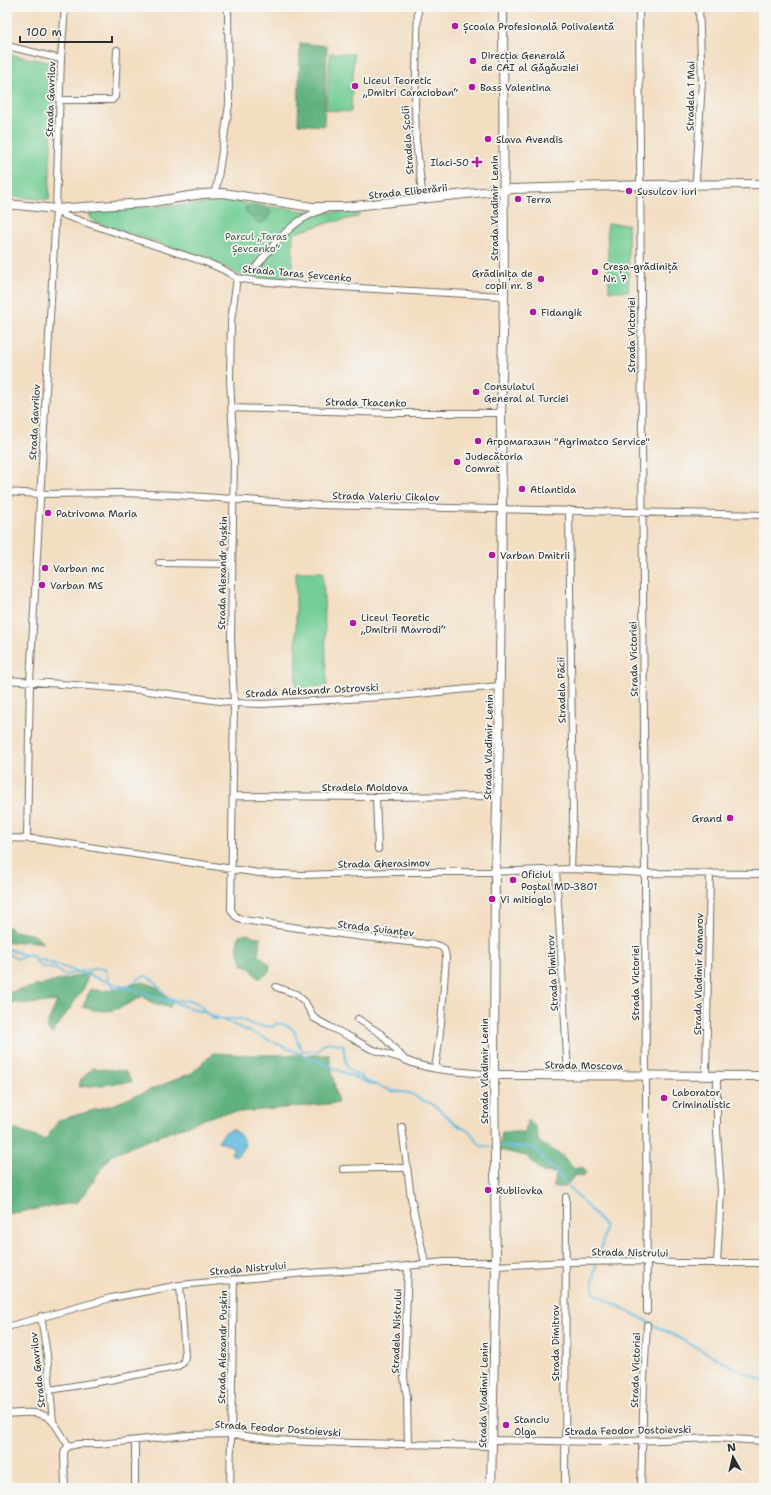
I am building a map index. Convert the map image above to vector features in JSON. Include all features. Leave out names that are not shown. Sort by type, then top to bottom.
[{"type":"main road","name":"Strada Vladimir Lenin","points":[[491,1488],[496,1264],[494,1140],[495,872],[502,509],[501,413],[504,296],[503,7]]},
{"type":"main road","name":"Strada Eliberării","points":[[56,208],[146,203],[214,193],[231,194],[283,203],[326,208],[345,208],[423,200],[504,189],[640,185],[764,184]]},
{"type":"main road","name":"Strada Taras Șevcenko","points":[[7,204],[56,208]]},
{"type":"main road","name":"Strada Moscova","points":[[494,1074],[764,1076]]},
{"type":"street","name":"Strada Gavrilov","points":[[27,838],[30,682],[56,208],[61,59],[65,7]]},
{"type":"street","points":[[214,193],[217,184],[229,105],[228,7]]},
{"type":"street","name":"Stradela Școlii","points":[[418,7],[415,103],[416,141],[423,200]]},
{"type":"street","name":"Strada Victoriei","points":[[639,7],[647,1311]]},
{"type":"street","name":"Stradela 1 Mai","points":[[694,185],[696,179],[700,136],[702,82],[699,7]]},
{"type":"street","points":[[7,46],[61,59]]},
{"type":"street","points":[[60,100],[112,100],[114,97],[117,50]]},
{"type":"street","name":"Strada Taras Șevcenko","points":[[56,208],[66,216],[208,263],[237,278],[302,285],[504,296]]},
{"type":"street","points":[[253,271],[268,251],[287,232],[306,217],[326,208]]},
{"type":"street","name":"Strada Alexandr Pușkin","points":[[232,869],[234,703],[231,639],[234,499],[230,379],[231,321],[237,278]]},
{"type":"street","name":"Strada Tkacenko","points":[[231,408],[392,413],[501,413]]},
{"type":"street","name":"Strada Valeriu Cikalov","points":[[7,492],[40,494],[122,493],[318,505],[764,515]]},
{"type":"street","name":"Stradela Păcii","points":[[569,510],[573,818],[571,869]]},
{"type":"street","points":[[159,563],[232,564]]},
{"type":"street","name":"Strada Aleksandr Ostrovski","points":[[7,680],[141,690],[234,703],[262,704],[350,699],[499,686]]},
{"type":"street","name":"Stradela Moldova","points":[[233,796],[497,796]]},
{"type":"street","points":[[376,797],[378,849]]},
{"type":"street","name":"Strada Gherasimov","points":[[7,838],[27,838],[259,873],[495,872],[571,869],[645,873],[764,874]]},
{"type":"street","name":"Strada Șuianțev","points":[[232,869],[232,909],[236,918],[273,925],[436,945],[443,948],[446,958],[440,1043],[435,1068]]},
{"type":"street","name":"Strada Dimitrov","points":[[556,869],[568,1074]]},
{"type":"street","name":"Strada Vladimir Komarov","points":[[706,1075],[710,873]]},
{"type":"street","name":"Strada Moscova","points":[[276,987],[296,994],[305,1002],[314,1018],[371,1050],[416,1064],[435,1068],[494,1074]]},
{"type":"street","points":[[358,1019],[381,1034],[405,1060]]},
{"type":"street","points":[[717,1076],[717,1125],[720,1191],[717,1264]]},
{"type":"street","points":[[402,1127],[414,1218],[425,1263]]},
{"type":"street","points":[[343,1169],[407,1168]]},
{"type":"street","name":"Strada Dimitrov","points":[[565,1488],[566,1197]]},
{"type":"street","name":"Strada Nistrului","points":[[7,1327],[41,1316],[111,1298],[180,1285],[234,1279],[379,1269],[444,1262],[496,1264],[593,1261],[647,1261],[717,1264],[764,1263]]},
{"type":"street","name":"Stradela Nistrului","points":[[408,1266],[404,1372],[407,1397],[408,1445]]},
{"type":"street","name":"Strada Alexandr Pușkin","points":[[230,1488],[234,1279]]},
{"type":"street","points":[[50,1390],[123,1378],[176,1367],[183,1363],[185,1356],[180,1285]]},
{"type":"street","name":"Strada Gavrilov","points":[[41,1316],[53,1422]]},
{"type":"street","name":"Strada Victoriei","points":[[641,1488],[647,1325]]},
{"type":"street","points":[[7,1414],[31,1413],[48,1417],[53,1422],[69,1446],[64,1450],[65,1488]]},
{"type":"street","name":"Strada Feodor Dostoievski","points":[[69,1446],[188,1435],[230,1434],[304,1442],[408,1445],[642,1442],[684,1439],[764,1441]]},
{"type":"street","points":[[135,1441],[135,1488]]},
{"type":"green space","points":[[300,43],[327,46],[324,126],[298,124]]},
{"type":"green space","points":[[330,53],[354,54],[351,112],[326,110]]},
{"type":"green space","points":[[7,54],[54,63],[49,200],[7,196]]},
{"type":"green space","name":"Parcul „Taras Șevcenko“","points":[[222,200],[304,211],[360,213],[358,217],[327,223],[295,233],[293,235],[292,281],[250,278],[237,274],[226,267],[183,251],[94,222],[89,215],[106,210],[199,204]]},
{"type":"green space","points":[[246,206],[266,208],[271,211],[267,219],[260,224],[247,214],[245,208]]},
{"type":"green space","points":[[607,224],[628,224],[629,291],[609,291]]},
{"type":"green space","points":[[296,572],[323,572],[327,686],[296,688]]},
{"type":"green space","points":[[7,926],[15,931],[34,935],[43,943],[28,941],[10,943],[7,941]]},
{"type":"green space","points":[[246,934],[261,938],[258,957],[262,957],[270,965],[269,972],[259,979],[250,968],[243,966],[237,946],[239,935]]},
{"type":"green space","points":[[89,973],[84,988],[52,1034],[46,1027],[57,1001],[28,1004],[7,1002],[7,993]]},
{"type":"green space","points":[[143,982],[156,987],[173,1002],[169,1008],[150,1002],[143,996],[121,1007],[108,1011],[93,1010],[83,1007],[90,989],[103,991]]},
{"type":"green space","points":[[213,1053],[247,1055],[329,1055],[338,1103],[218,1114],[112,1154],[78,1202],[7,1214],[7,1127],[45,1140],[59,1120],[115,1104],[192,1073]]},
{"type":"green space","points":[[92,1068],[125,1071],[132,1082],[79,1087],[81,1080]]},
{"type":"green space","points":[[527,1120],[536,1127],[539,1142],[563,1156],[574,1169],[583,1167],[586,1173],[583,1176],[575,1175],[565,1187],[552,1187],[557,1173],[542,1172],[526,1156],[499,1150],[502,1132],[525,1132]]},
{"type":"water","points":[[232,1129],[240,1135],[245,1145],[236,1156],[231,1154],[233,1149],[231,1146],[218,1141],[225,1132]]},
{"type":"waterway","points":[[7,949],[209,1014],[370,1084]]},
{"type":"waterway","points":[[7,953],[17,959],[29,954],[33,955],[37,963],[43,967],[56,969],[64,975],[94,969],[104,969],[106,970],[110,983],[116,989],[129,985],[141,977],[147,976],[153,980],[169,999],[198,1003],[213,1019],[242,1019],[253,1025],[274,1027],[276,1023],[290,1027],[295,1033],[303,1051],[319,1051],[322,1045],[329,1042],[343,1045],[347,1068],[357,1075],[362,1076],[363,1080],[392,1091],[410,1093],[421,1100],[431,1103],[460,1127],[469,1131],[481,1146],[493,1147]]},
{"type":"waterway","points":[[498,1146],[534,1148],[605,1226],[603,1243],[595,1268],[593,1284],[594,1293],[737,1369],[764,1381]]},
{"type":"place","name":"Școala Profesională Polivalentă","points":[[455,26]]},
{"type":"place","name":"Direcția Generală de CAI al Găgăuziei","points":[[473,61]]},
{"type":"place","name":"Liceul Teoretic „Dmitri Caracioban“","points":[[355,86]]},
{"type":"place","name":"Bass Valentina","points":[[472,87]]},
{"type":"place","name":"Slava Avendis","points":[[488,139]]},
{"type":"place","name":"Ilaci-50","points":[[477,162]]},
{"type":"place","name":"Susulcov iuri","points":[[629,191]]},
{"type":"place","name":"Terra","points":[[518,199]]},
{"type":"place","name":"Creșa-grădiniță Nr. 7","points":[[595,272]]},
{"type":"place","name":"Grădinița de copii nr. 8","points":[[541,279]]},
{"type":"place","name":"Fidangik","points":[[533,312]]},
{"type":"place","name":"Consulatul General al Turciei","points":[[476,392]]},
{"type":"place","name":"Агромагазин \"Agrimatco Service\"","points":[[478,441]]},
{"type":"place","name":"Judecătoria Comrat","points":[[457,462]]},
{"type":"place","name":"Atlantida","points":[[522,489]]},
{"type":"place","name":"Patrivoma Maria","points":[[48,513]]},
{"type":"place","name":"Varban Dmitrii","points":[[492,555]]},
{"type":"place","name":"Varban mc","points":[[45,568]]},
{"type":"place","name":"Varban MS","points":[[42,585]]},
{"type":"place","name":"Liceul Teoretic „Dmitrii Mavrodi“","points":[[353,623]]},
{"type":"place","name":"Grand","points":[[730,818]]},
{"type":"place","name":"Oficiul Poștal MD-3801","points":[[513,880]]},
{"type":"place","name":"Vi mitioglo","points":[[492,899]]},
{"type":"place","name":"Laborator Criminalistic","points":[[664,1098]]},
{"type":"place","name":"Rubliovka","points":[[488,1190]]},
{"type":"place","name":"Stanciu Olga","points":[[506,1425]]}]
